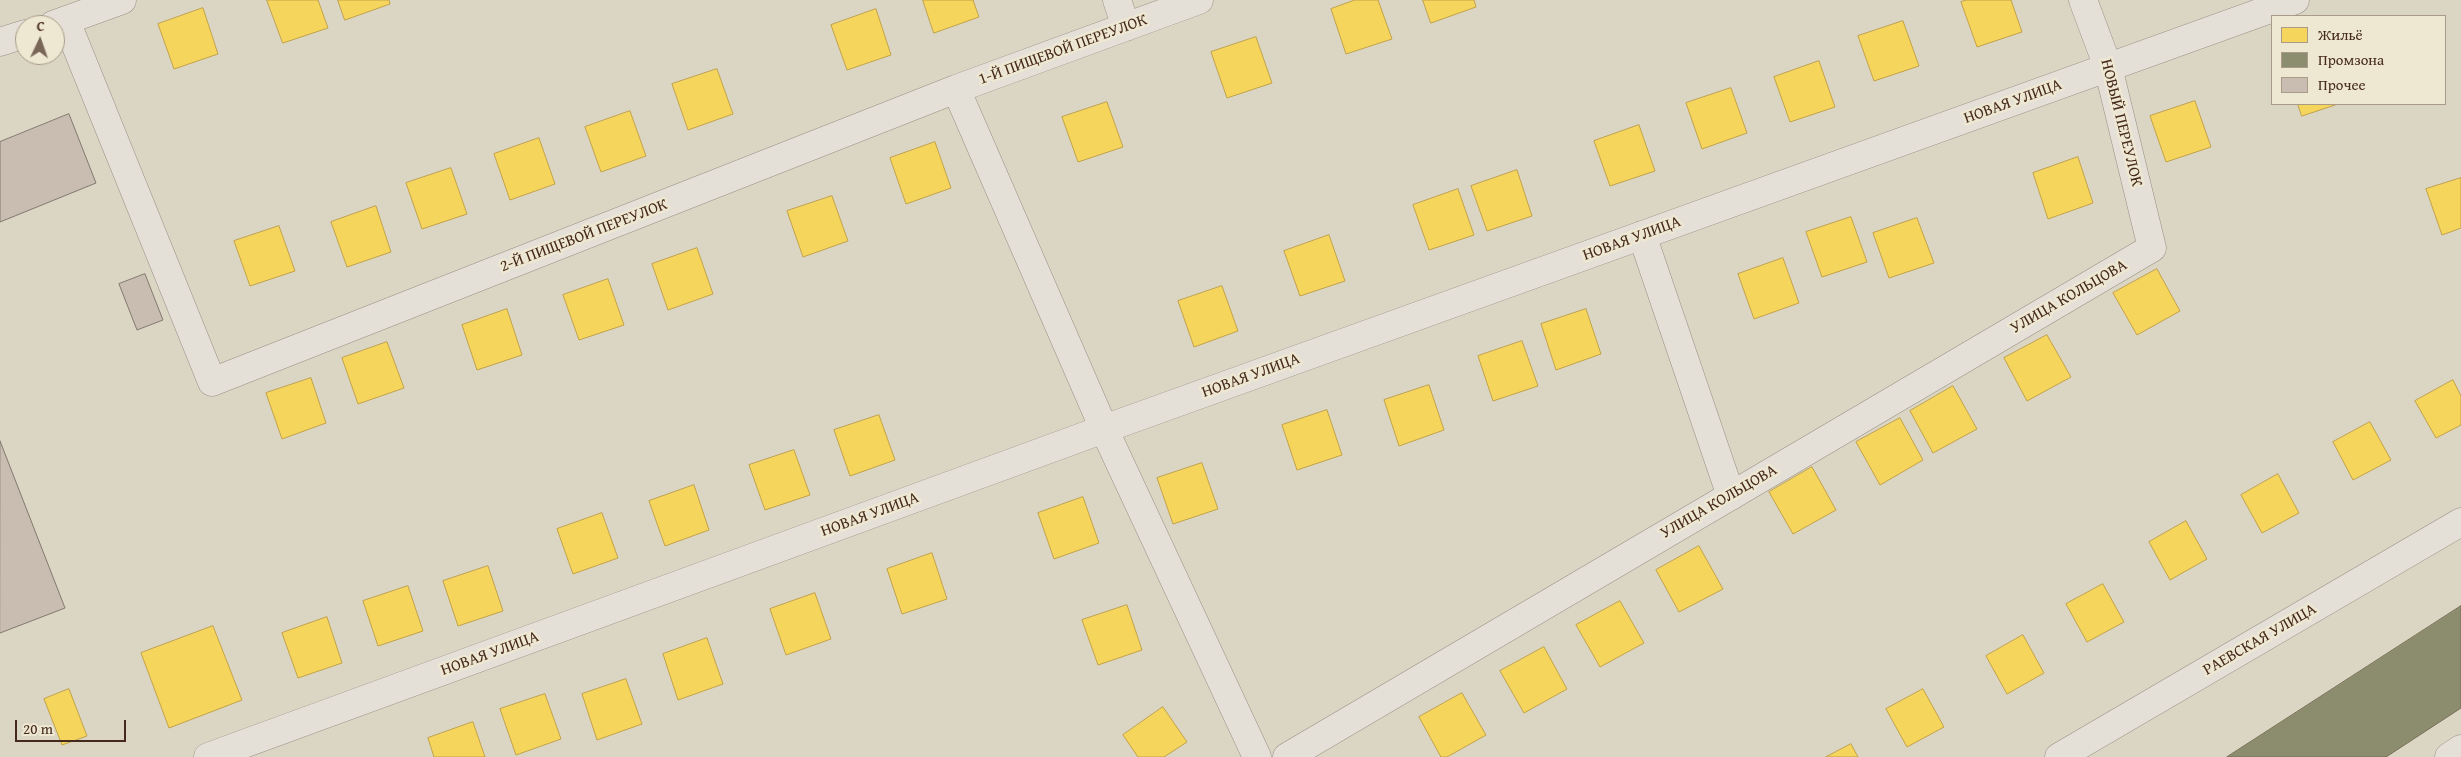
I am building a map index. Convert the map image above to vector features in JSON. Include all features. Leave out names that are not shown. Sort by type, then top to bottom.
[{"type":"street","points":[[65,21],[122,0]]},
{"type":"street","points":[[1117,0],[1126,26]]},
{"type":"street","name":"1-Й ПИЩЕВОЙ ПЕРЕУЛОК","points":[[956,89],[1199,0]]},
{"type":"street","name":"НОВЫЙ ПЕРЕУЛОК","points":[[2083,0],[2108,67],[2152,248]]},
{"type":"street","name":"НОВАЯ УЛИЦА","points":[[208,757],[1104,429],[2295,0]]},
{"type":"street","points":[[0,42],[15,37]]},
{"type":"street","name":"2-Й ПИЩЕВОЙ ПЕРЕУЛОК","points":[[65,37],[212,382],[956,89]]},
{"type":"street","points":[[956,89],[1104,429],[1257,757]]},
{"type":"street","points":[[1642,236],[1731,496]]},
{"type":"street","name":"УЛИЦА КОЛЬЦОВА","points":[[1287,757],[2152,248]]},
{"type":"street","name":"РАЕВСКАЯ УЛИЦА","points":[[2059,757],[2461,522]]},
{"type":"street","points":[[2449,757],[2461,749]]},
{"type":"building: Жильё","points":[[267,0],[318,0],[328,28],[283,43]]},
{"type":"building: Жильё","points":[[338,0],[389,0],[390,4],[345,20]]},
{"type":"building: Жильё","points":[[923,0],[973,0],[979,17],[934,33]]},
{"type":"building: Жильё","points":[[1355,0],[1378,0],[1392,39],[1346,54],[1331,9]]},
{"type":"building: Жильё","points":[[1423,0],[1474,0],[1476,7],[1431,23]]},
{"type":"building: Жильё","points":[[1967,0],[2011,0],[2022,32],[1977,47],[1961,2]]},
{"type":"building: Жильё","points":[[203,8],[218,54],[174,69],[158,24]]},
{"type":"building: Жильё","points":[[876,9],[891,55],[847,70],[831,25]]},
{"type":"building: Жильё","points":[[1903,21],[1919,66],[1874,81],[1858,36]]},
{"type":"building: Жильё","points":[[1256,37],[1272,83],[1227,98],[1211,52]]},
{"type":"building: Жильё","points":[[1819,61],[1835,107],[1790,122],[1774,77]]},
{"type":"building: Жильё","points":[[717,69],[733,114],[688,130],[672,84]]},
{"type":"building: Жильё","points":[[1731,88],[1747,133],[1702,149],[1686,103]]},
{"type":"building: Жильё","points":[[2195,101],[2211,147],[2166,162],[2150,116]]},
{"type":"building: Жильё","points":[[1107,102],[1123,147],[1078,162],[1062,117]]},
{"type":"building: Жильё","points":[[2298,105],[2335,105],[2302,116]]},
{"type":"building: Жильё","points":[[630,111],[646,156],[601,172],[585,127]]},
{"type":"building: Жильё","points":[[1639,125],[1655,171],[1610,186],[1594,141]]},
{"type":"building: Жильё","points":[[539,138],[555,184],[510,200],[494,154]]},
{"type":"building: Жильё","points":[[935,142],[951,188],[906,204],[890,158]]},
{"type":"building: Жильё","points":[[2078,157],[2093,203],[2048,219],[2033,173]]},
{"type":"building: Жильё","points":[[451,168],[467,214],[422,229],[406,183]]},
{"type":"building: Жильё","points":[[1517,170],[1532,216],[1487,231],[1471,186]]},
{"type":"building: Жильё","points":[[2461,178],[2461,228],[2442,235],[2426,189]]},
{"type":"building: Жильё","points":[[1458,189],[1474,235],[1429,250],[1413,205]]},
{"type":"building: Жильё","points":[[832,196],[848,241],[803,257],[787,211]]},
{"type":"building: Жильё","points":[[376,206],[391,252],[347,267],[331,222]]},
{"type":"building: Жильё","points":[[1851,217],[1867,262],[1822,277],[1806,232]]},
{"type":"building: Жильё","points":[[1917,218],[1934,263],[1889,278],[1873,233]]},
{"type":"building: Жильё","points":[[279,226],[295,271],[250,286],[234,241]]},
{"type":"building: Жильё","points":[[1329,235],[1345,281],[1300,296],[1284,251]]},
{"type":"building: Жильё","points":[[697,248],[713,294],[668,310],[652,264]]},
{"type":"building: Жильё","points":[[1783,258],[1799,303],[1754,319],[1738,274]]},
{"type":"building: Жильё","points":[[2157,269],[2180,311],[2137,335],[2113,293]]},
{"type":"building: Жильё","points":[[608,279],[624,325],[579,340],[563,295]]},
{"type":"building: Жильё","points":[[1222,286],[1238,331],[1194,347],[1178,301]]},
{"type":"building: Жильё","points":[[507,309],[522,355],[477,370],[462,325]]},
{"type":"building: Жильё","points":[[1586,309],[1601,354],[1556,370],[1541,324]]},
{"type":"building: Жильё","points":[[2047,335],[2071,377],[2027,401],[2004,358]]},
{"type":"building: Жильё","points":[[1522,341],[1538,386],[1493,401],[1478,356]]},
{"type":"building: Жильё","points":[[387,342],[404,388],[358,404],[342,358]]},
{"type":"building: Жильё","points":[[311,378],[326,423],[282,439],[266,393]]},
{"type":"building: Жильё","points":[[2453,380],[2461,396],[2461,425],[2436,438],[2415,401]]},
{"type":"building: Жильё","points":[[1429,385],[1444,430],[1399,446],[1384,400]]},
{"type":"building: Жильё","points":[[1953,386],[1977,429],[1933,453],[1910,411]]},
{"type":"building: Жильё","points":[[1327,410],[1342,455],[1297,470],[1282,425]]},
{"type":"building: Жильё","points":[[879,415],[895,460],[850,476],[834,430]]},
{"type":"building: Жильё","points":[[1900,418],[1923,460],[1880,485],[1856,442]]},
{"type":"building: Жильё","points":[[2370,422],[2391,460],[2353,480],[2333,442]]},
{"type":"building: Жильё","points":[[794,450],[810,495],[765,510],[749,465]]},
{"type":"building: Жильё","points":[[1202,463],[1218,509],[1173,524],[1157,478]]},
{"type":"building: Жильё","points":[[1812,467],[1836,510],[1793,534],[1769,492]]},
{"type":"building: Жильё","points":[[2278,474],[2299,513],[2262,533],[2241,495]]},
{"type":"building: Жильё","points":[[694,485],[709,530],[665,546],[649,501]]},
{"type":"building: Жильё","points":[[1083,497],[1099,543],[1054,559],[1038,513]]},
{"type":"building: Жильё","points":[[602,513],[618,558],[573,574],[557,529]]},
{"type":"building: Жильё","points":[[2186,521],[2207,559],[2170,580],[2149,542]]},
{"type":"building: Жильё","points":[[1699,546],[1723,589],[1679,612],[1656,570]]},
{"type":"building: Жильё","points":[[932,553],[947,599],[902,614],[887,569]]},
{"type":"building: Жильё","points":[[488,566],[503,611],[458,626],[443,581]]},
{"type":"building: Жильё","points":[[2103,584],[2124,622],[2087,642],[2066,604]]},
{"type":"building: Жильё","points":[[408,586],[423,631],[378,646],[363,601]]},
{"type":"building: Жильё","points":[[815,593],[831,639],[786,655],[770,609]]},
{"type":"building: Жильё","points":[[1620,601],[1644,643],[1600,667],[1576,625]]},
{"type":"building: Жильё","points":[[1127,605],[1142,650],[1098,665],[1082,620]]},
{"type":"building: Жильё","points":[[327,617],[342,663],[298,678],[282,633]]},
{"type":"building: Жильё","points":[[213,626],[242,700],[169,728],[141,653]]},
{"type":"building: Жильё","points":[[2023,635],[2044,673],[2007,694],[1986,656]]},
{"type":"building: Жильё","points":[[707,638],[723,684],[678,700],[663,654]]},
{"type":"building: Жильё","points":[[1544,647],[1567,689],[1524,713],[1500,671]]},
{"type":"building: Жильё","points":[[626,679],[642,724],[597,740],[582,694]]},
{"type":"building: Жильё","points":[[69,689],[87,736],[62,745],[44,699]]},
{"type":"building: Жильё","points":[[1923,689],[1944,727],[1907,747],[1886,709]]},
{"type":"building: Жильё","points":[[1462,693],[1486,735],[1447,757],[1441,757],[1419,717]]},
{"type":"building: Жильё","points":[[545,694],[561,739],[516,755],[500,709]]},
{"type":"building: Жильё","points":[[1163,707],[1187,742],[1164,757],[1138,757],[1123,735]]},
{"type":"building: Жильё","points":[[473,722],[485,757],[434,757],[428,738]]},
{"type":"building: Жильё","points":[[1851,744],[1858,757],[1826,757]]},
{"type":"building: Промзона","points":[[2461,606],[2461,708],[2386,757],[2227,757]]},
{"type":"building: Прочее","points":[[69,114],[96,183],[0,222],[0,142]]},
{"type":"building: Прочее","points":[[145,274],[163,320],[137,330],[119,284]]},
{"type":"building: Прочее","points":[[0,441],[65,608],[0,633]]}]
